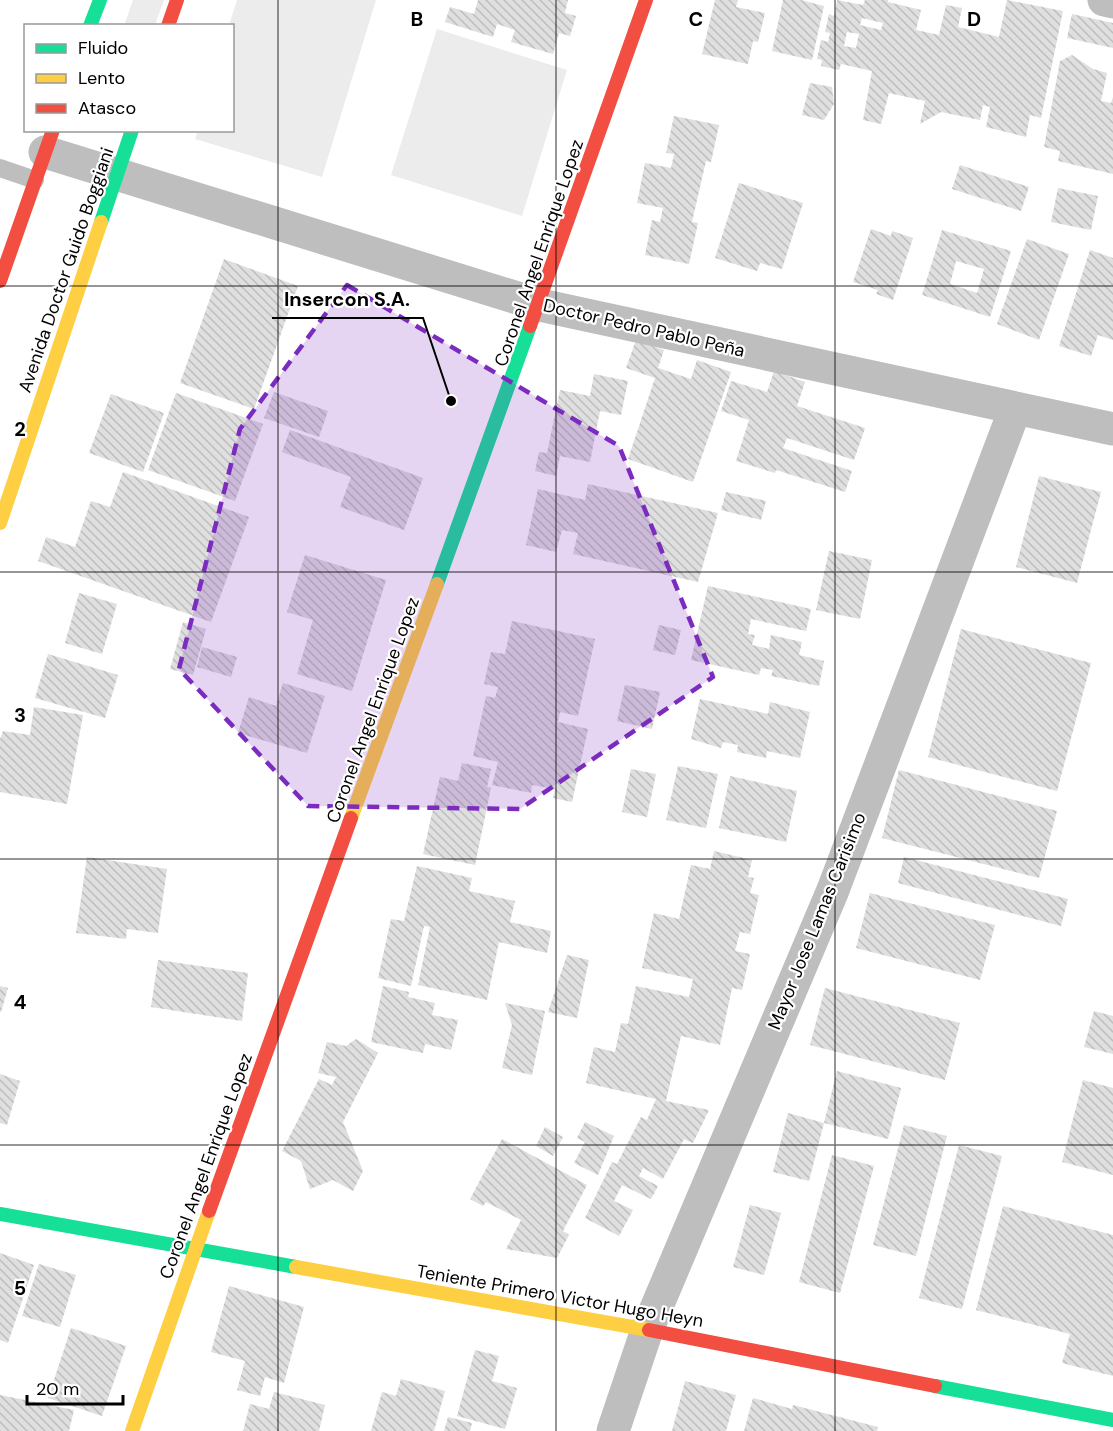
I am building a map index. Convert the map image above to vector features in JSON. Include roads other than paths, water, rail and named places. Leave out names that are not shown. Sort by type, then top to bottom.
[{"type":"street","points":[[91,24],[100,0]]},
{"type":"street","points":[[169,24],[177,0]]},
{"type":"street","name":"Coronel Angel Enrique Lopez","points":[[132,1431],[195,1248],[540,305],[646,0]]},
{"type":"street","points":[[1104,0],[1113,2]]},
{"type":"street","name":"Avenida Doctor Guido Boggiani","points":[[0,523],[131,132]]},
{"type":"street","points":[[0,281],[44,154]]},
{"type":"street","name":"Doctor Pedro Pablo Peña","points":[[44,154],[540,305],[1113,429]]},
{"type":"street","name":"Mayor Jose Lamas Carisimo","points":[[613,1431],[647,1330],[832,890],[1015,409]]},
{"type":"street","name":"Teniente Primero Victor Hugo Heyn","points":[[0,1214],[647,1330],[1113,1420]]},
{"type":"lane","points":[[0,168],[44,154]]},
{"type":"place","name":"Insercon S.A.","points":[[451,401]]}]
